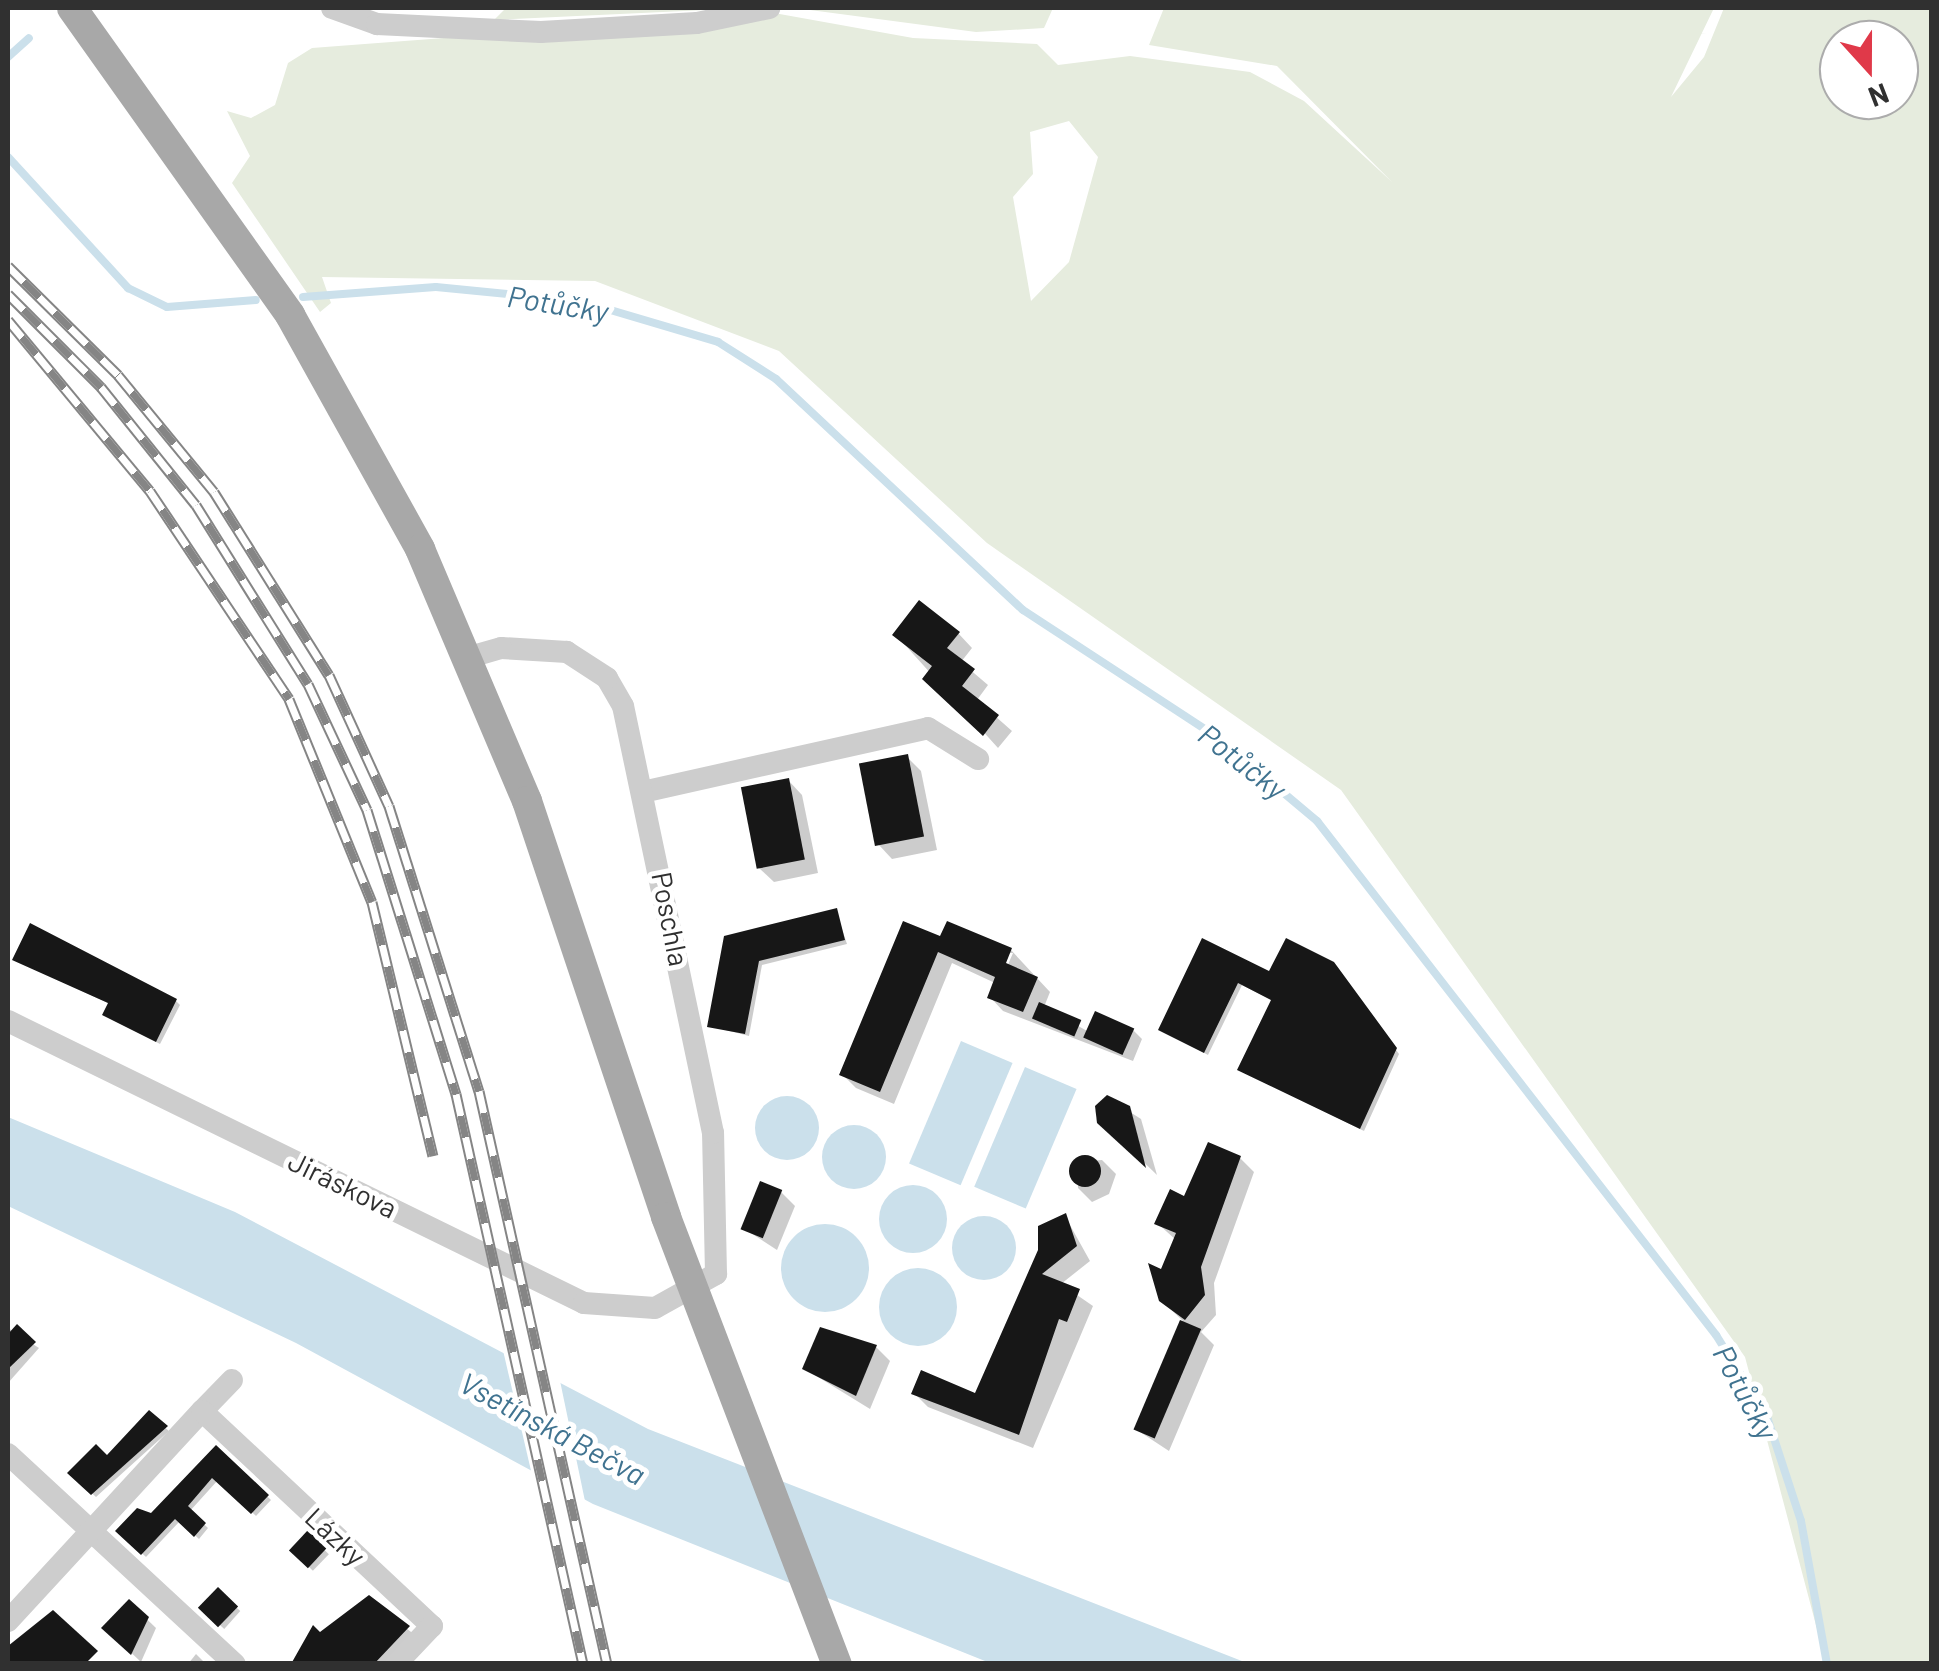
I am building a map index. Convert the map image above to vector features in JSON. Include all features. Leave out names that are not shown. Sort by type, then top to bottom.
[{"type":"main road","points":[[72,8],[290,315],[470,657],[666,1217],[837,1664]]},
{"type":"street","points":[[332,8],[377,24],[542,32],[697,22],[769,8]]},
{"type":"street","name":"Poschla","points":[[470,657],[539,648],[591,662],[624,706],[647,791],[713,1133],[722,1262],[686,1296]]},
{"type":"street","points":[[647,791],[928,728],[978,760]]},
{"type":"street","name":"Jiráskova","points":[[8,1021],[584,1303],[631,1310],[686,1296]]},
{"type":"street","points":[[8,1621],[232,1380]]},
{"type":"street","name":"Lázky","points":[[202,1411],[432,1626],[396,1664]]},
{"type":"street","points":[[8,1454],[235,1664]]},
{"type":"shaded area","points":[[506,8],[748,8],[494,20]]},
{"type":"shaded area","points":[[795,8],[1053,8],[1044,28],[976,32]]},
{"type":"shaded area","points":[[1164,8],[1714,8],[1671,97],[1704,57],[1724,8],[1931,8],[1931,1663],[1826,1663],[1745,1357],[1341,790],[987,543],[779,351],[595,281],[322,277],[331,303],[320,312],[232,183],[250,156],[227,111],[251,118],[275,105],[288,63],[312,48],[774,13],[913,38],[1037,44],[1058,65],[1130,56],[1250,72],[1304,101],[1392,182],[1277,66],[1149,45]],"holes":[[[1069,121],[1098,157],[1069,262],[1031,301],[1013,197],[1033,174],[1030,132]]]},
{"type":"water","points":[[961,1041],[1013,1063],[961,1185],[909,1163]]},
{"type":"water","points":[[1025,1067],[1077,1089],[1026,1209],[974,1187]]},
{"type":"water","points":[[787,1096],[809,1106],[819,1128],[809,1150],[787,1160],[765,1150],[755,1128],[765,1106]]},
{"type":"water","name":"Vsetínská Bečva","points":[[8,1117],[235,1212],[648,1429],[1247,1663],[990,1663],[593,1504],[296,1343],[8,1206]]},
{"type":"water","points":[[854,1125],[877,1134],[886,1157],[877,1180],[854,1189],[831,1180],[822,1157],[831,1134]]},
{"type":"water","points":[[913,1185],[937,1195],[947,1219],[937,1243],[913,1253],[889,1243],[879,1219],[889,1195]]},
{"type":"water","points":[[984,1216],[1007,1225],[1016,1248],[1007,1271],[984,1280],[961,1271],[952,1248],[961,1225]]},
{"type":"water","points":[[825,1224],[842,1227],[856,1237],[866,1251],[866,1285],[856,1299],[842,1309],[825,1312],[808,1309],[794,1299],[784,1285],[781,1268],[784,1251],[794,1237],[808,1227]]},
{"type":"water","points":[[918,1268],[933,1271],[945,1280],[954,1292],[954,1322],[945,1334],[933,1343],[918,1346],[903,1343],[891,1334],[882,1322],[879,1307],[882,1292],[891,1280],[903,1271]]},
{"type":"pier","points":[[502,1346],[559,1376],[586,1506],[532,1475]]},
{"type":"building","points":[[919,600],[960,632],[947,648],[975,669],[962,686],[999,715],[983,736],[922,679],[932,666],[892,635]]},
{"type":"building","points":[[908,754],[924,836],[875,846],[859,764]]},
{"type":"building","points":[[789,778],[805,859],[757,869],[741,787]]},
{"type":"building","points":[[837,908],[845,940],[759,961],[745,1034],[707,1027],[724,936]]},
{"type":"building","points":[[903,921],[940,936],[947,921],[1012,948],[1006,963],[1038,977],[1023,1012],[987,998],[995,977],[938,952],[880,1092],[839,1075]]},
{"type":"building","points":[[30,923],[177,999],[156,1042],[102,1015],[108,1003],[12,960]]},
{"type":"building","points":[[1202,938],[1269,971],[1286,938],[1334,962],[1397,1048],[1360,1129],[1237,1070],[1271,1000],[1238,983],[1204,1053],[1158,1030]]},
{"type":"building","points":[[1039,1002],[1081,1020],[1074,1037],[1032,1019]]},
{"type":"building","points":[[1095,1011],[1134,1028],[1122,1055],[1083,1037]]},
{"type":"building","points":[[1107,1095],[1130,1106],[1146,1168],[1097,1123],[1095,1106]]},
{"type":"building","points":[[1208,1142],[1241,1156],[1201,1267],[1205,1295],[1185,1320],[1159,1301],[1148,1263],[1161,1269],[1176,1233],[1154,1224],[1170,1189],[1184,1196]]},
{"type":"building","points":[[1085,1155],[1096,1160],[1101,1171],[1096,1182],[1085,1187],[1074,1182],[1069,1171],[1074,1160]]},
{"type":"building","points":[[760,1181],[782,1190],[763,1238],[741,1229]]},
{"type":"building","points":[[1066,1213],[1077,1246],[1042,1274],[1080,1289],[1067,1322],[1059,1319],[1019,1435],[911,1394],[921,1370],[975,1393],[1038,1250],[1038,1226]]},
{"type":"building","points":[[1180,1320],[1201,1329],[1155,1439],[1134,1430]]},
{"type":"building","points":[[17,1324],[36,1342],[8,1369],[8,1334]]},
{"type":"building","points":[[820,1327],[877,1345],[856,1396],[802,1369]]},
{"type":"building","points":[[149,1410],[168,1426],[91,1495],[67,1473],[96,1444],[107,1455]]},
{"type":"building","points":[[216,1445],[269,1495],[251,1514],[212,1478],[188,1506],[206,1523],[194,1537],[175,1519],[141,1555],[115,1531],[137,1508],[151,1513]]},
{"type":"building","points":[[308,1530],[327,1548],[308,1568],[289,1550]]},
{"type":"building","points":[[218,1587],[238,1606],[218,1627],[198,1608]]},
{"type":"building","points":[[369,1595],[410,1626],[374,1664],[291,1664],[313,1625],[320,1632]]},
{"type":"building","points":[[129,1599],[149,1617],[131,1655],[101,1628]]},
{"type":"building","points":[[53,1610],[98,1651],[85,1664],[8,1664],[8,1646]]},
{"type":"waterway","points":[[8,57],[29,38]]},
{"type":"waterway","name":"Potůčky","points":[[8,157],[128,288],[167,307],[256,300]]},
{"type":"waterway","name":"Potůčky","points":[[303,297],[436,287],[580,301],[718,342],[776,379],[1023,610],[1217,737],[1317,821],[1716,1335],[1767,1417],[1801,1521],[1827,1664]]},
{"type":"railway","points":[[8,266],[118,375],[214,492],[329,675],[389,806],[479,1091],[607,1664]]},
{"type":"railway","points":[[8,294],[101,387],[196,505],[308,684],[367,810],[456,1094],[583,1664]]},
{"type":"railway","points":[[8,320],[150,491],[289,699],[372,902],[433,1156]]}]
